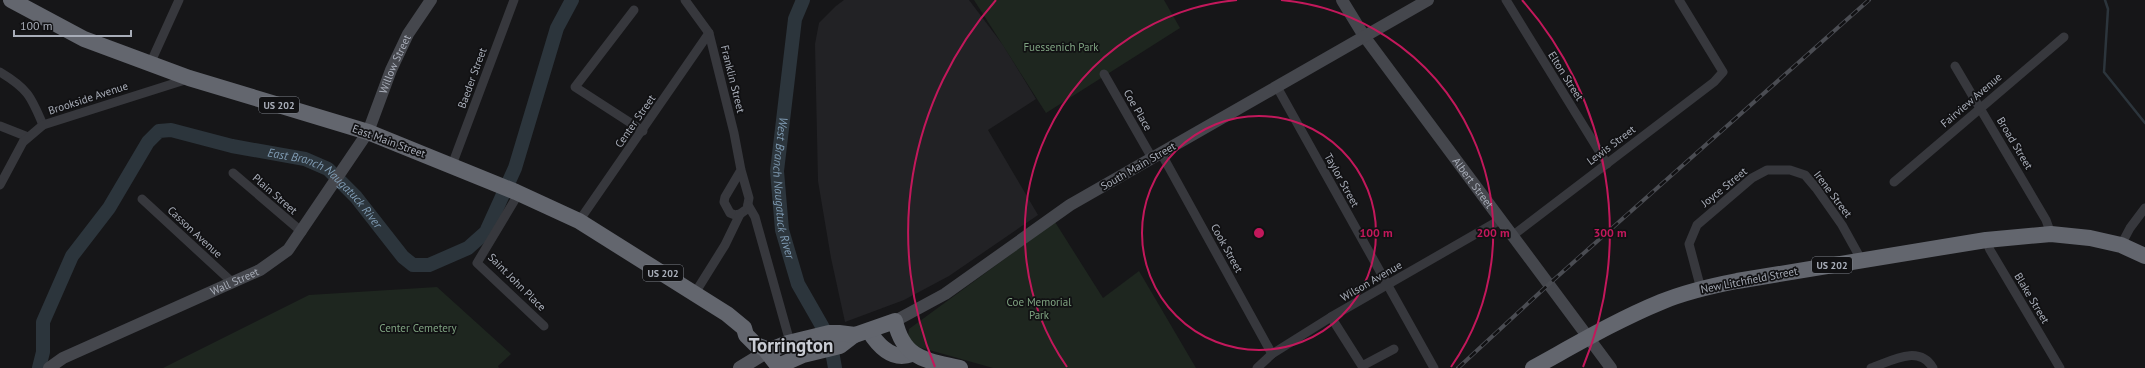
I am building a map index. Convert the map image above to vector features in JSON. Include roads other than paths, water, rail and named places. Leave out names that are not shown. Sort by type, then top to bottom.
[{"type":"highway","name":"East Main Street","points":[[12,0],[84,39],[189,78],[368,132],[517,192],[579,222],[695,293],[727,314],[744,328],[750,328],[764,341],[782,347],[776,367]]},
{"type":"highway","name":"New Litchfield Street","points":[[1533,368],[1630,315],[1661,302],[1701,289],[1737,281],[1986,240],[2051,234],[2090,238],[2121,245],[2145,256]]},
{"type":"highway","name":"South Main Street","points":[[782,347],[815,336],[832,343],[895,321]]},
{"type":"highway","points":[[895,321],[899,336],[912,354]]},
{"type":"highway","points":[[870,331],[879,345],[893,355],[900,357],[912,354],[952,367]]},
{"type":"highway","name":"US 202","points":[[776,367],[782,347],[832,343]]},
{"type":"main road","name":"Willow Street","points":[[368,132],[391,70],[405,41],[431,0]]},
{"type":"main road","name":"Albert Street","points":[[1342,0],[1364,36],[1611,368]]},
{"type":"main road","name":"South Main Street","points":[[895,321],[941,296],[1070,205],[1428,0]]},
{"type":"main road","name":"Wall Street","points":[[49,368],[63,358],[260,270],[288,250],[302,232],[368,132]]},
{"type":"main road","points":[[740,368],[782,347]]},
{"type":"street","points":[[150,64],[179,0]]},
{"type":"street","name":"Baeder Street","points":[[452,165],[514,0]]},
{"type":"street","name":"Franklin Street","points":[[685,0],[709,33],[749,198],[748,205],[755,218],[782,347]]},
{"type":"street","name":"Elton Street","points":[[1506,0],[1606,164]]},
{"type":"street","name":"Lewis Street","points":[[1512,236],[1714,82],[1722,72],[1679,0]]},
{"type":"street","points":[[634,10],[575,87],[643,131]]},
{"type":"street","name":"Center Street","points":[[579,222],[709,33]]},
{"type":"street","name":"Fairview Avenue","points":[[1894,182],[2064,37]]},
{"type":"street","name":"Broad Street","points":[[1955,66],[2046,220],[2051,234]]},
{"type":"street","points":[[0,72],[21,84],[33,101],[43,125]]},
{"type":"street","name":"Coe Place","points":[[1104,74],[1156,155]]},
{"type":"street","name":"Brookside Avenue","points":[[0,185],[23,142],[43,125],[189,78]]},
{"type":"street","name":"Taylor Street","points":[[1277,87],[1386,285],[1434,368]]},
{"type":"street","points":[[0,126],[28,137]]},
{"type":"street","name":"Cook Street","points":[[1156,155],[1272,354]]},
{"type":"street","points":[[740,214],[730,212],[724,202],[725,197],[741,170]]},
{"type":"street","name":"Joyce Street","points":[[1701,289],[1689,244],[1697,225],[1752,178],[1767,170]]},
{"type":"street","name":"Irene Street","points":[[1767,170],[1790,170],[1805,175],[1816,188],[1842,226],[1862,260]]},
{"type":"street","name":"Plain Street","points":[[234,173],[302,232]]},
{"type":"street","name":"Saint John Place","points":[[517,192],[477,263],[544,326]]},
{"type":"street","name":"Casson Avenue","points":[[142,199],[232,282]]},
{"type":"street","points":[[695,293],[725,245],[740,214],[748,205]]},
{"type":"street","points":[[2121,245],[2130,228],[2145,208]]},
{"type":"street","name":"Wilson Avenue","points":[[1257,368],[1272,354],[1331,317],[1500,220]]},
{"type":"street","name":"Blake Street","points":[[1986,240],[2060,368]]},
{"type":"street","points":[[1331,317],[1362,366],[1394,349]]},
{"type":"street","points":[[1871,368],[1908,355],[1919,356],[1929,361],[1933,368]]},
{"type":"waterway","name":"East Branch Naugatuck River","points":[[39,368],[43,352],[43,322],[72,256],[109,208],[148,142],[159,131],[171,130],[232,146],[305,159],[328,169],[356,197],[403,257],[413,265],[429,265],[468,248],[486,232],[515,168],[557,28],[572,0]]},
{"type":"waterway","name":"West Branch Naugatuck River","points":[[803,0],[795,19],[777,171],[782,230],[798,284],[830,340],[835,368]]},
{"type":"waterway","points":[[2105,0],[2108,9],[2104,72],[2145,123]]},
{"type":"railway","points":[[1458,368],[1549,284],[1869,0]]},
{"type":"district","name":"Torrington","points":[[791,345]]},
{"type":"park label","name":"Fuessenich Park","points":[[1061,47]]},
{"type":"park label","name":"Coe Memorial Park","points":[[1039,308]]},
{"type":"park label","name":"Center Cemetery","points":[[418,328]]}]
